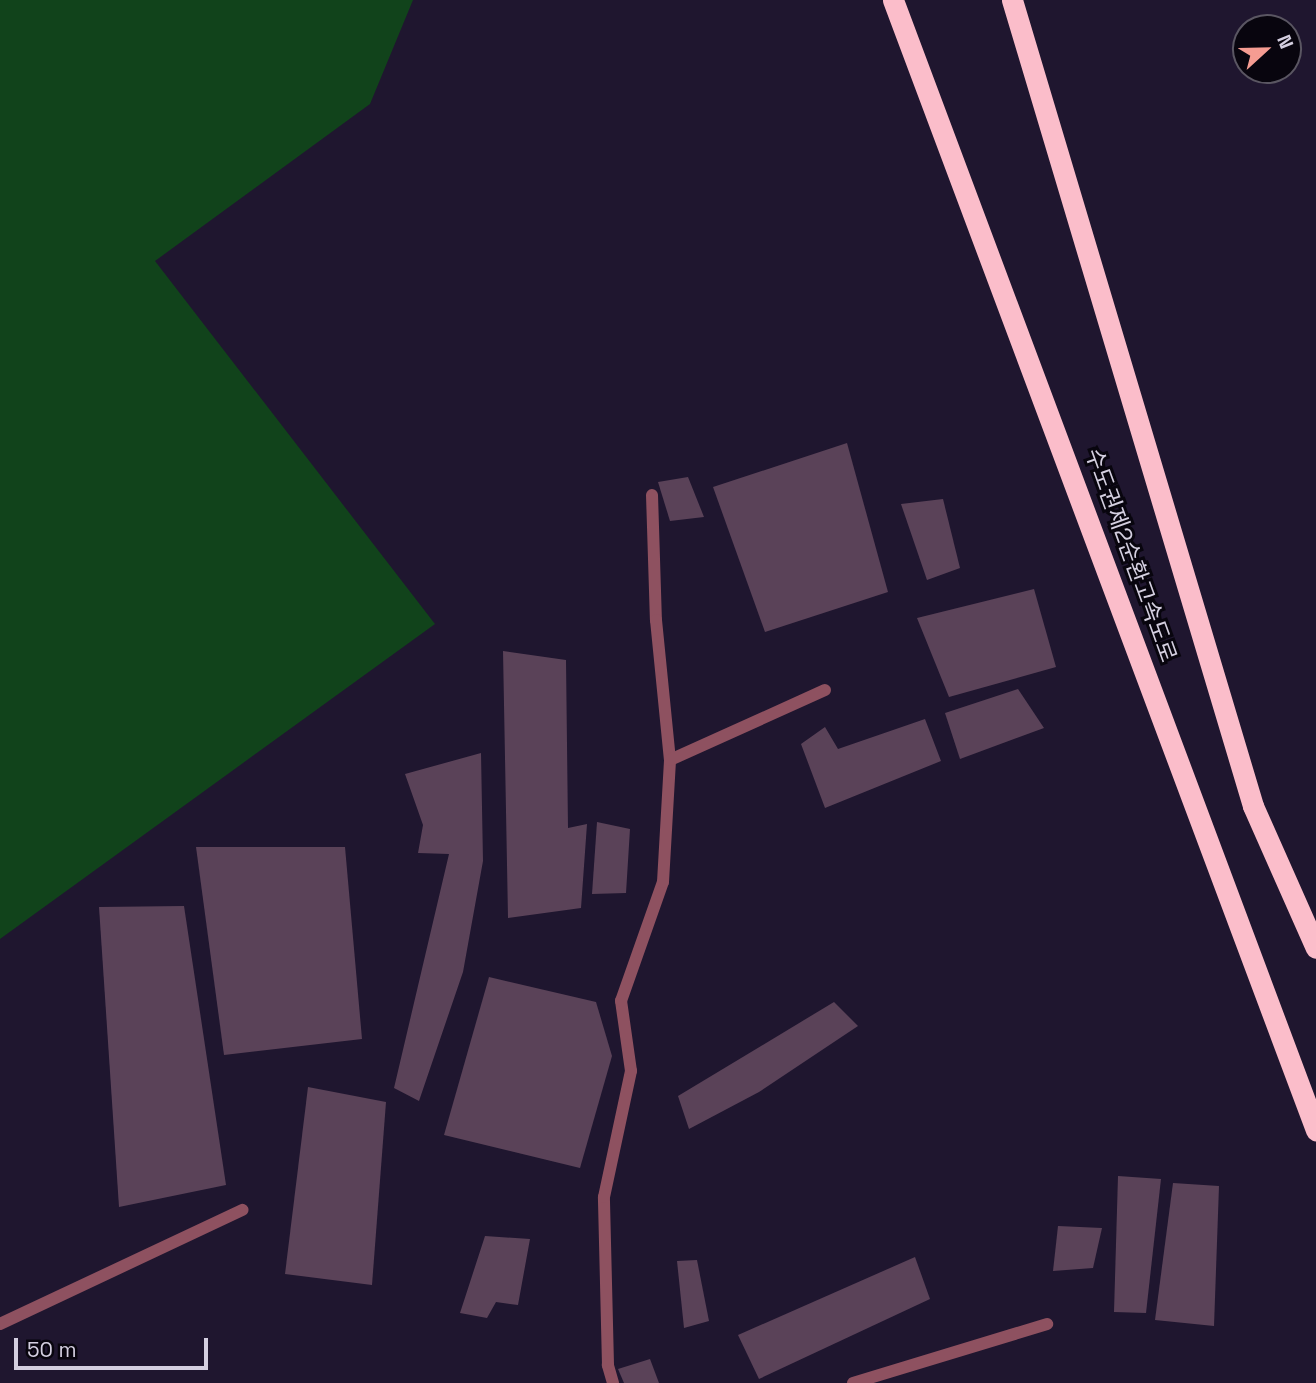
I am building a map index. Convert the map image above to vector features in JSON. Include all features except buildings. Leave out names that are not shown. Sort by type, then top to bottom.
[{"type":"highway","name":"수도권제2순환고속도로","points":[[893,0],[1316,1130]]},
{"type":"highway","name":"수도권제2순환고속도로","points":[[1012,0],[1253,806],[1316,948]]},
{"type":"lane","points":[[614,1383],[607,1366],[604,1197],[631,1071],[621,1001],[663,882],[670,760],[656,620],[652,495]]},
{"type":"lane","points":[[670,760],[825,690]]},
{"type":"lane","points":[[0,1324],[242,1210]]},
{"type":"lane","points":[[853,1383],[1047,1324]]},
{"type":"green space","points":[[0,0],[413,0],[370,104],[155,261],[435,624],[0,939]]}]
